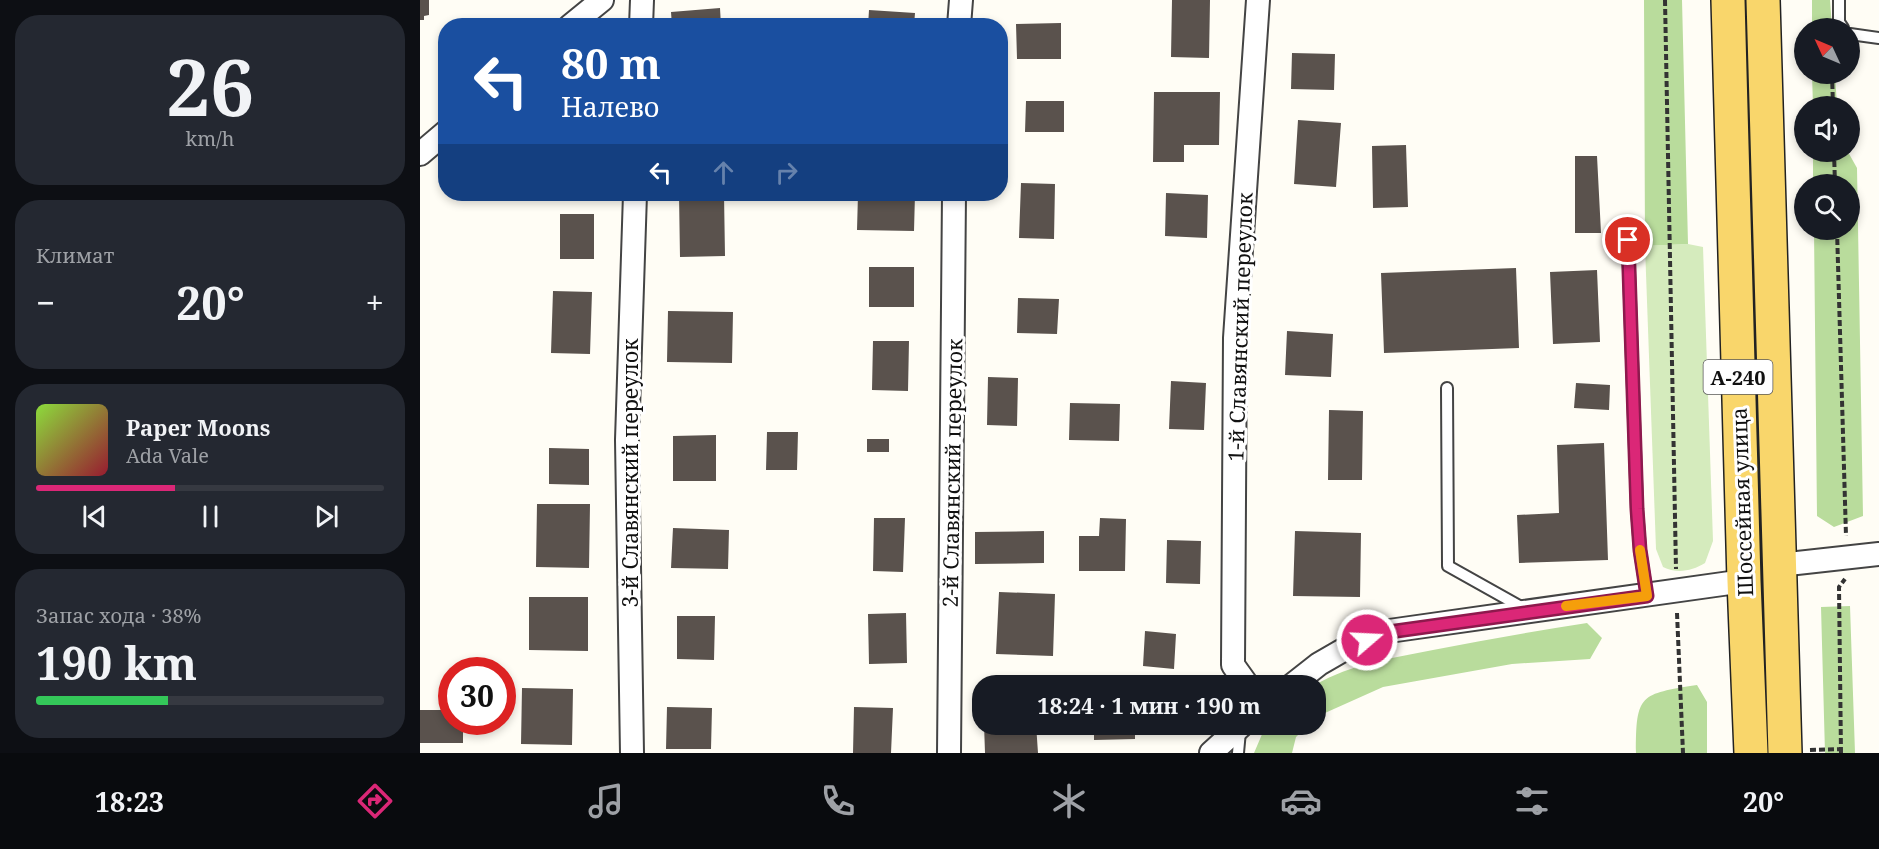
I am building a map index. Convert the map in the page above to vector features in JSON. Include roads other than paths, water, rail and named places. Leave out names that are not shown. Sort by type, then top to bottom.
[{"type":"main road","name":"Шоссейная улица","points":[[1728,0],[1751,753]]},
{"type":"main road","name":"Шоссейная улица","points":[[1763,0],[1779,565],[1794,752]]},
{"type":"street","points":[[580,18],[602,0]]},
{"type":"street","points":[[641,18],[642,0]]},
{"type":"street","points":[[960,18],[961,0]]},
{"type":"street","name":"1-й Славянский переулок","points":[[1240,675],[1233,665],[1235,338],[1258,0]]},
{"type":"street","points":[[420,154],[438,139]]},
{"type":"street","name":"3-й Славянский переулок","points":[[632,753],[627,440],[635,201]]},
{"type":"street","name":"2-й Славянский переулок","points":[[949,753],[954,201]]},
{"type":"street","points":[[1779,565],[1879,554]]},
{"type":"street","points":[[1305,675],[1345,649],[1389,632],[1744,581]]},
{"type":"street","points":[[1211,753],[1231,735]]},
{"type":"lane","points":[[1839,0],[1839,18]]},
{"type":"lane","points":[[1860,36],[1879,38]]},
{"type":"lane","points":[[1628,240],[1637,509],[1647,596]]},
{"type":"lane","points":[[1447,388],[1448,566],[1529,611]]},
{"type":"lane","points":[[1239,753],[1240,735]]}]
